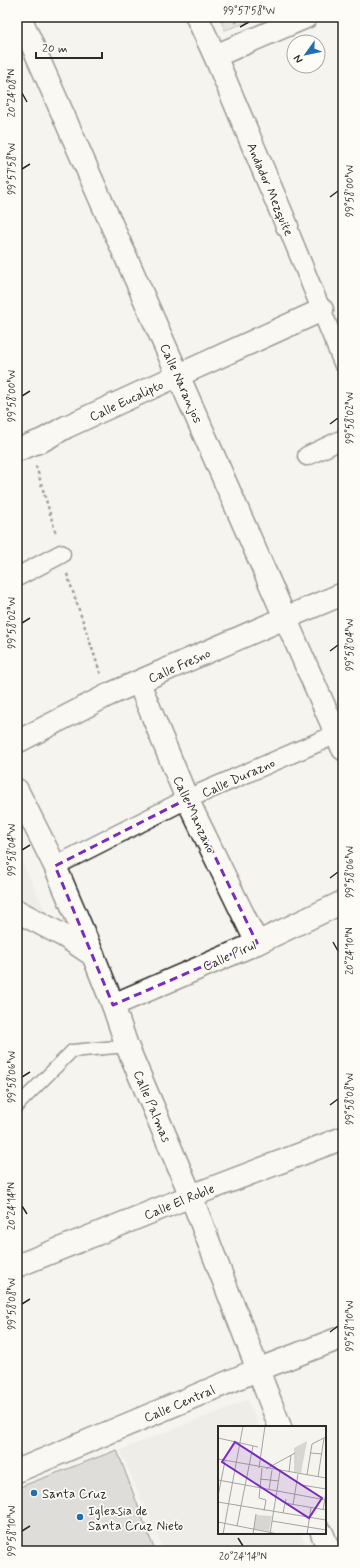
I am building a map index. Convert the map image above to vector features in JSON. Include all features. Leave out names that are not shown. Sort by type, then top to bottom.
[{"type":"street","name":"Calle Naranjos","points":[[20,17],[340,741]]},
{"type":"street","name":"Andador Mezquite","points":[[197,17],[215,56],[343,363]]},
{"type":"street","points":[[215,56],[306,17]]},
{"type":"street","name":"Calle Eucalipto","points":[[17,450],[43,440],[66,427],[322,310]]},
{"type":"street","points":[[307,456],[343,439]]},
{"type":"street","points":[[17,577],[61,554]]},
{"type":"street","name":"Calle Fresno","points":[[17,742],[108,695],[139,683],[343,594]]},
{"type":"street","name":"Calle Manzano","points":[[139,683],[187,799],[257,943]]},
{"type":"street","name":"Calle Durazno","points":[[55,866],[187,799],[340,741]]},
{"type":"street","name":"Calle Palmas","points":[[17,790],[55,866],[93,955],[113,1005],[127,1046],[191,1196],[280,1426]]},
{"type":"street","name":"Calle Pirul","points":[[113,1005],[257,943],[343,902]]},
{"type":"street","points":[[17,911],[66,936],[93,955]]},
{"type":"street","name":"Calle El Roble","points":[[17,1266],[191,1196],[343,1138]]},
{"type":"street","name":"Calle Central","points":[[17,1471],[258,1370],[343,1337]]},
{"type":"lane","points":[[17,1106],[72,1051],[127,1046]]},
{"type":"highlighted area","points":[[187,799],[257,943],[113,1005],[55,866]]},
{"type":"shaded area","points":[[219,17],[262,17],[225,30]]},
{"type":"shaded area","points":[[17,851],[46,912],[46,916],[17,906]]},
{"type":"shaded area","points":[[248,1400],[259,1426],[218,1426],[218,1534],[301,1534],[308,1551],[164,1551],[120,1450]]},
{"type":"building","name":"Igleasia de Santa Cruz Nieto","points":[[117,1450],[155,1551],[19,1551],[17,1546],[17,1488]]},
{"type":"place","name":"Santa Cruz","points":[[34,1493]]},
{"type":"place","name":"Igleasia de Santa Cruz Nieto","points":[[80,1517]]}]
